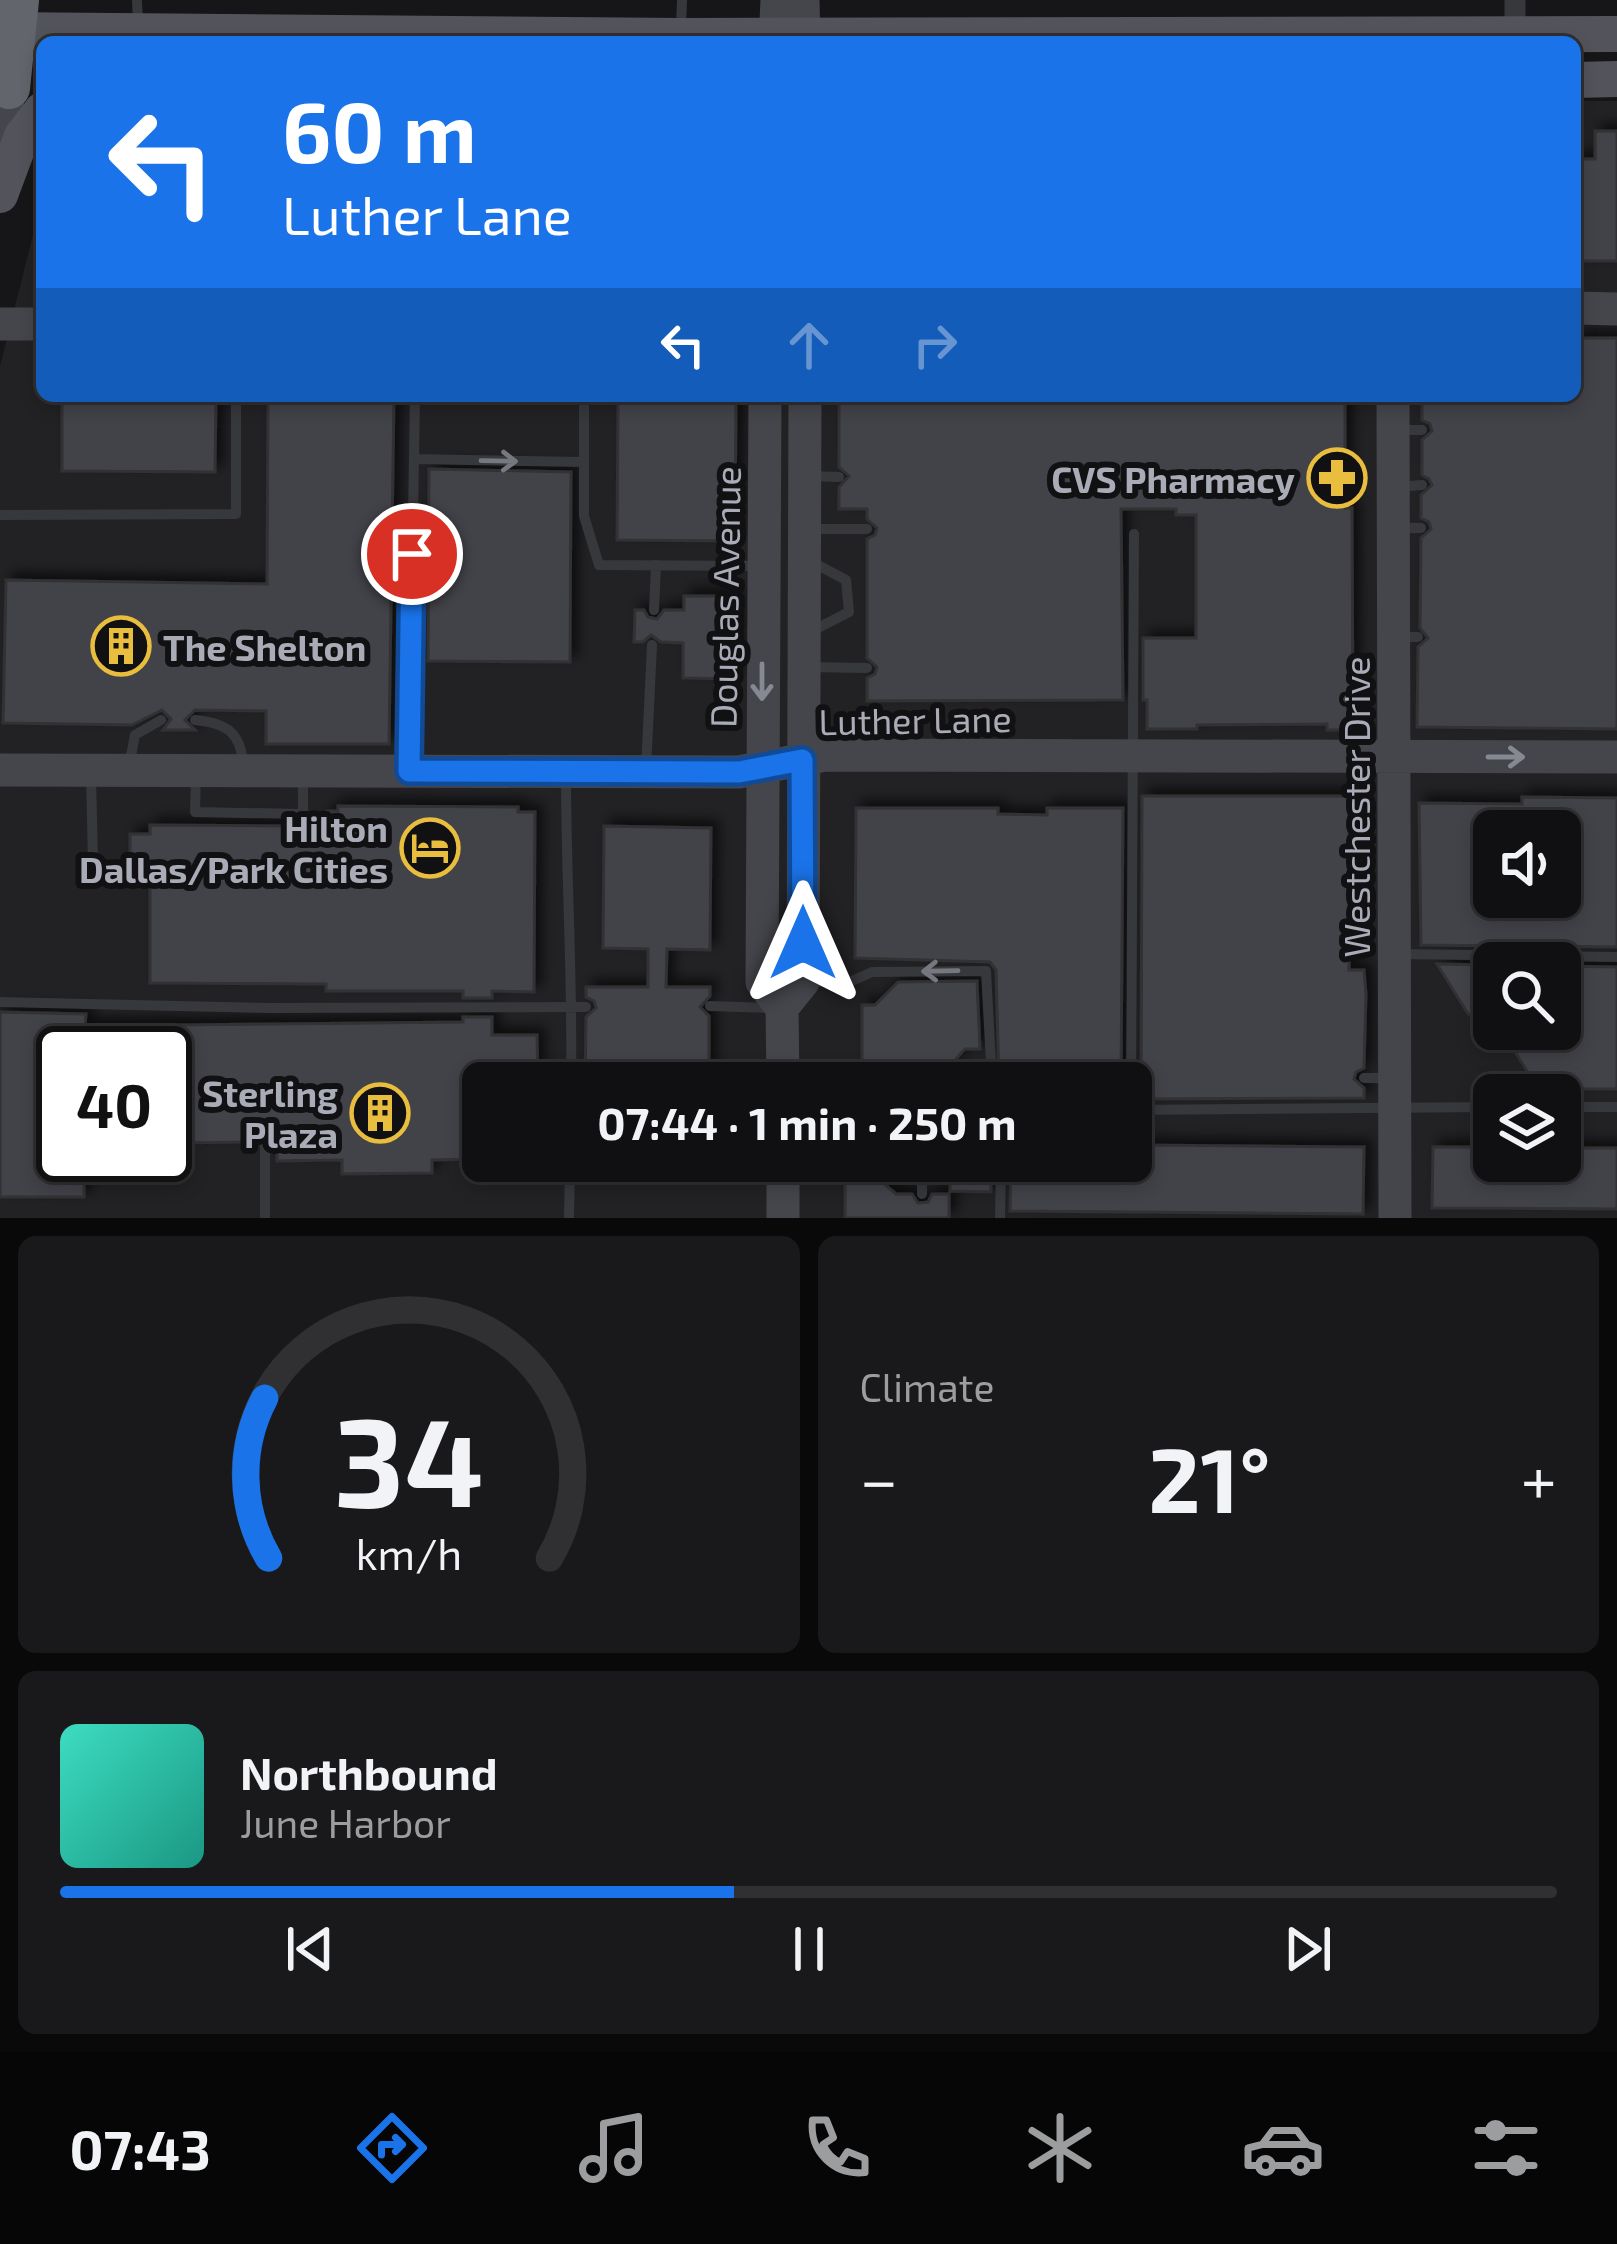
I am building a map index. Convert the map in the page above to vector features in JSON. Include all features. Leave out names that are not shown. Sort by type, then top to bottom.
[{"type":"highway","points":[[11,20],[23,94]]},
{"type":"main road","points":[[11,20],[138,16],[790,26],[1515,18],[1617,38]]},
{"type":"main road","points":[[1581,56],[1592,56],[1617,38]]},
{"type":"main road","points":[[1581,80],[1617,79]]},
{"type":"main road","points":[[0,194],[22,136],[23,94]]},
{"type":"street","points":[[0,177],[23,94]]},
{"type":"street","points":[[1581,308],[1617,309]]},
{"type":"street","points":[[0,324],[36,324]]},
{"type":"street","name":"Douglas Avenue","points":[[765,402],[762,982],[793,995]]},
{"type":"street","name":"Douglas Avenue","points":[[785,1062],[793,995],[802,760],[805,402]]},
{"type":"street","name":"Westchester Drive","points":[[1395,1218],[1384,1088],[1395,954],[1394,758],[1404,699],[1406,637],[1408,486],[1403,418]]},
{"type":"street","points":[[765,476],[804,476]]},
{"type":"street","points":[[764,529],[804,544]]},
{"type":"street","name":"Luther Lane","points":[[0,770],[739,772],[825,755],[1617,757]]},
{"type":"street","points":[[783,1182],[783,1218]]},
{"type":"lane","points":[[0,515],[236,514],[236,402]]},
{"type":"lane","points":[[409,771],[415,402]]},
{"type":"lane","points":[[584,402],[584,516],[599,565],[763,566]]},
{"type":"lane","points":[[414,460],[584,462]]},
{"type":"lane","points":[[804,476],[839,477]]},
{"type":"lane","points":[[804,544],[867,529]]},
{"type":"lane","points":[[1132,1062],[1134,534]]},
{"type":"lane","points":[[803,651],[849,612],[850,589],[846,580],[804,544]]},
{"type":"lane","points":[[654,610],[656,565]]},
{"type":"lane","points":[[646,772],[652,645]]},
{"type":"lane","points":[[803,651],[867,668]]},
{"type":"lane","points":[[129,770],[135,735],[161,720]]},
{"type":"lane","points":[[195,720],[226,725],[237,736],[243,771]]},
{"type":"lane","points":[[91,770],[93,864]]},
{"type":"lane","points":[[196,771],[195,819],[303,820],[303,771]]},
{"type":"lane","points":[[566,772],[567,937],[579,1007],[573,1062]]},
{"type":"lane","points":[[1395,954],[1617,956]]},
{"type":"lane","points":[[710,1006],[793,995],[872,972],[986,971],[995,981],[991,1062]]},
{"type":"lane","points":[[0,1002],[270,1008],[579,1007]]},
{"type":"lane","points":[[1152,1106],[1384,1088],[1473,1103]]},
{"type":"lane","points":[[1581,1107],[1617,1107]]},
{"type":"lane","points":[[265,1142],[265,1218]]},
{"type":"lane","points":[[568,1218],[569,1182]]},
{"type":"lane","points":[[922,1182],[922,1194]]},
{"type":"lane","points":[[1000,1218],[1001,1182]]},
{"type":"shaded area","points":[[1581,101],[1617,101],[1617,1218],[0,1218],[0,366],[36,223],[36,402],[1581,402]]},
{"type":"building","points":[[1595,131],[1617,131],[1617,261],[1581,261],[1581,159],[1595,159]]},
{"type":"building","points":[[1581,338],[1617,338],[1617,729],[1417,727],[1418,647],[1428,638],[1420,628],[1421,538],[1431,529],[1421,518],[1421,495],[1432,485],[1422,475],[1422,440],[1432,431],[1422,420],[1422,402],[1581,402]]},
{"type":"building","points":[[62,402],[216,402],[215,472],[62,471]]},
{"type":"building","points":[[268,402],[394,402],[389,744],[266,744],[266,711],[195,710],[185,720],[195,730],[163,730],[171,719],[162,710],[132,725],[3,723],[6,580],[267,584]]},
{"type":"building","points":[[618,402],[736,402],[735,541],[617,540]]},
{"type":"building","points":[[839,402],[1345,402],[1345,508],[1352,508],[1353,730],[1327,730],[1327,724],[1147,729],[1143,638],[1196,638],[1196,515],[1176,515],[1176,509],[1121,509],[1123,700],[867,701],[867,678],[877,667],[867,658],[867,539],[877,528],[867,519],[867,509],[839,509],[839,487],[849,476],[839,467]]},
{"type":"building","points":[[429,469],[571,472],[570,662],[428,661]]},
{"type":"building","points":[[684,596],[735,596],[734,679],[683,678],[683,643],[661,642],[651,635],[634,642],[635,610],[657,619],[664,610],[684,610]]},
{"type":"building","points":[[1142,796],[1349,796],[1349,970],[1364,970],[1366,994],[1364,1068],[1354,1079],[1364,1088],[1364,1098],[1152,1099],[1152,1062],[1141,1062]]},
{"type":"building","points":[[1617,798],[1617,947],[1581,947],[1581,942],[1421,945],[1419,803]]},
{"type":"building","points":[[338,806],[518,807],[518,812],[535,812],[534,992],[492,991],[492,998],[463,998],[463,991],[326,991],[326,984],[150,983],[150,876],[130,876],[130,834],[150,834],[150,825],[293,826],[304,836],[313,826],[326,826],[327,811],[338,811]]},
{"type":"building","points":[[856,808],[998,808],[998,814],[1047,815],[1047,808],[1123,808],[1121,1062],[998,1062],[996,970],[990,962],[855,958]]},
{"type":"building","points":[[604,826],[711,828],[710,950],[667,949],[666,987],[710,987],[710,996],[700,1007],[709,1016],[709,1062],[585,1062],[586,1017],[596,1008],[586,997],[586,987],[648,987],[648,949],[603,948]]},
{"type":"building","points":[[1437,964],[1473,965],[1473,1014],[1468,1014]]},
{"type":"building","points":[[1581,966],[1617,967],[1617,1089],[1581,1089],[1581,1074],[1529,1074],[1514,1050],[1581,1050]]},
{"type":"building","points":[[977,981],[980,1049],[965,1049],[953,1062],[862,1062],[862,1005],[875,1005],[898,982]]},
{"type":"building","points":[[0,1012],[86,1014],[85,1026],[36,1026],[36,1182],[84,1182],[84,1197],[0,1197]]},
{"type":"building","points":[[463,1017],[492,1017],[492,1035],[537,1035],[538,1062],[462,1062],[462,1159],[432,1160],[432,1173],[342,1174],[342,1160],[277,1161],[277,1142],[266,1132],[255,1142],[192,1143],[192,1026],[85,1026],[463,1022]]},
{"type":"building","points":[[1152,1145],[1364,1147],[1363,1214],[1010,1211],[1011,1182],[1152,1182]]},
{"type":"building","points":[[1433,1147],[1473,1147],[1473,1182],[1581,1182],[1581,1148],[1617,1148],[1617,1209],[1432,1208]]},
{"type":"building","points":[[845,1182],[882,1182],[896,1194],[912,1194],[918,1203],[928,1202],[932,1194],[949,1194],[949,1218],[845,1218]]},
{"type":"building","points":[[950,1182],[991,1182],[991,1192],[950,1191]]},
{"type":"place","name":"CVS Pharmacy","points":[[1337,478]]},
{"type":"place","name":"The Shelton","points":[[121,646]]},
{"type":"place","name":"Hilton Dallas/Park Cities","points":[[430,848]]},
{"type":"place","name":"Sterling Plaza","points":[[380,1113]]},
{"type":"route","points":[[412,554],[409,771],[739,772],[802,760],[803,943]]}]
